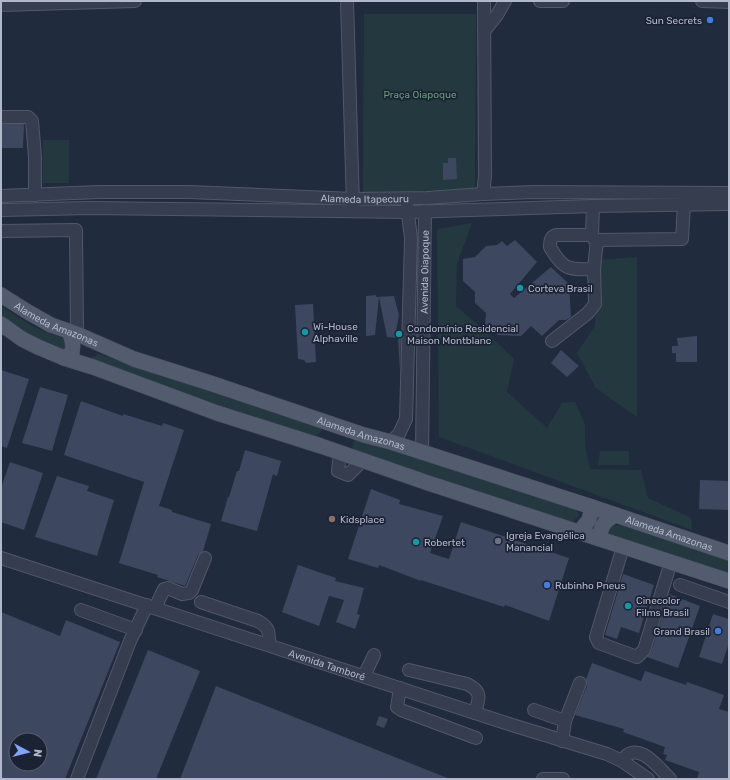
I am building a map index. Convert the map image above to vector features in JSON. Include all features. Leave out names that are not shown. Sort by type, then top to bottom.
[{"type":"main road","name":"Alameda Amazonas","points":[[1,295],[51,325],[73,332],[134,360],[592,507],[729,553]]},
{"type":"main road","points":[[1,324],[32,344],[64,358],[93,367],[217,413],[729,581]]},
{"type":"main road","points":[[64,358],[72,353],[73,332]]},
{"type":"main road","points":[[93,367],[87,360],[87,353],[97,343]]},
{"type":"main road","points":[[321,446],[332,438],[329,423]]},
{"type":"main road","points":[[349,456],[346,441],[347,437],[354,431]]},
{"type":"main road","points":[[579,532],[589,520],[592,507]]},
{"type":"main road","points":[[600,539],[600,532],[603,524],[608,519],[616,515]]},
{"type":"street","points":[[1,5],[135,1]]},
{"type":"street","points":[[347,1],[354,212]]},
{"type":"street","points":[[483,194],[485,176],[484,1]]},
{"type":"street","points":[[484,31],[497,16],[505,1]]},
{"type":"street","points":[[540,1],[563,1]]},
{"type":"street","points":[[702,1],[729,2]]},
{"type":"street","points":[[1,116],[26,117],[32,121],[35,158],[35,195]]},
{"type":"street","name":"Alameda Itapecuru","points":[[1,196],[114,192],[189,192],[353,199],[427,198],[528,192],[729,193]]},
{"type":"street","points":[[526,208],[528,192]]},
{"type":"street","points":[[219,193],[219,210]]},
{"type":"street","name":"Avenida Oiapoque","points":[[391,442],[399,434],[406,419],[411,239],[407,198]]},
{"type":"street","points":[[594,269],[575,270],[568,268],[550,248],[552,236],[664,241],[682,239],[684,204]]},
{"type":"street","name":"Alameda Itapecuru","points":[[1,210],[90,208],[408,212],[593,206],[729,204]]},
{"type":"street","points":[[552,341],[588,313],[595,304],[595,238],[593,206]]},
{"type":"street","name":"Avenida Oiapoque","points":[[422,453],[425,211]]},
{"type":"street","points":[[1,231],[76,230],[73,332]]},
{"type":"street","points":[[406,419],[423,424]]},
{"type":"street","points":[[623,547],[596,636],[599,643],[637,658],[644,650],[671,562]]},
{"type":"street","name":"Avenida Tamboré","points":[[1,558],[475,713],[607,754],[622,761],[648,779]]},
{"type":"street","points":[[77,779],[136,630],[164,589],[168,588],[182,594],[189,593],[192,590],[205,558]]},
{"type":"street","points":[[680,586],[729,602]]},
{"type":"street","points":[[201,602],[258,621],[265,625],[269,631],[269,645]]},
{"type":"street","points":[[81,610],[136,630]]},
{"type":"street","points":[[364,676],[374,655]]},
{"type":"street","points":[[409,670],[474,687],[478,691],[479,696],[475,713]]},
{"type":"street","points":[[562,741],[565,720],[580,683]]},
{"type":"street","points":[[400,688],[397,706],[401,710],[476,738]]},
{"type":"street","points":[[534,710],[565,720]]},
{"type":"street","points":[[622,761],[628,754],[634,752],[644,755],[653,761],[670,779]]},
{"type":"street","points":[[543,779],[563,779]]},
{"type":"green space","name":"Praça Oiapoque","points":[[364,14],[476,14],[475,188],[363,194]]},
{"type":"green space","points":[[43,140],[69,140],[69,183],[43,183]]},
{"type":"green space","points":[[472,223],[457,264],[456,306],[514,359],[507,392],[547,428],[562,403],[575,402],[585,424],[585,445],[590,469],[641,470],[648,498],[691,518],[692,530],[439,437],[437,229]]},
{"type":"green space","points":[[637,257],[637,417],[596,388],[577,353],[595,326],[598,260]]},
{"type":"green space","points":[[1,306],[32,326],[64,339],[68,342],[68,346],[64,350],[18,330],[1,317]]},
{"type":"green space","points":[[98,354],[261,406],[319,426],[322,431],[315,437],[94,363],[89,359]]},
{"type":"green space","points":[[355,438],[574,507],[580,515],[572,522],[355,451],[352,447]]},
{"type":"green space","points":[[600,451],[629,451],[629,465],[598,465]]},
{"type":"green space","points":[[620,525],[729,558],[729,576],[609,535],[608,526]]},
{"type":"building","points":[[1,124],[24,124],[23,148],[1,148]]},
{"type":"building","points":[[448,158],[456,158],[457,179],[443,180],[443,163],[448,163]]},
{"type":"building","name":"Corteva Brasil","points":[[515,240],[537,262],[510,294],[514,298],[551,267],[569,284],[571,317],[566,320],[559,320],[542,336],[531,326],[521,336],[498,335],[485,324],[486,313],[475,303],[475,292],[463,281],[463,259],[475,257],[486,246],[497,245],[502,241],[507,246]]},
{"type":"building","points":[[376,295],[376,297],[394,296],[399,315],[396,331],[401,331],[400,371],[398,338],[387,337],[379,297],[375,335],[366,336],[366,296]]},
{"type":"building","name":"Wi-House Alphaville","points":[[313,304],[316,362],[306,363],[304,360],[298,359],[295,305]]},
{"type":"building","points":[[697,336],[697,362],[676,362],[676,353],[672,353],[672,346],[678,346],[677,338]]},
{"type":"building","points":[[561,350],[579,366],[567,377],[551,363]]},
{"type":"building","points":[[1,370],[29,379],[7,448],[1,446]]},
{"type":"building","points":[[40,387],[68,395],[52,451],[22,443]]},
{"type":"building","points":[[81,401],[123,416],[123,414],[162,426],[163,423],[184,430],[159,506],[172,510],[172,512],[211,524],[203,551],[198,555],[185,586],[157,577],[158,575],[119,563],[144,482],[64,455]]},
{"type":"building","points":[[245,450],[281,461],[277,476],[273,474],[257,531],[221,521]]},
{"type":"building","points":[[10,462],[43,473],[24,530],[1,522],[1,488]]},
{"type":"building","points":[[57,476],[89,486],[87,491],[114,500],[97,556],[35,537]]},
{"type":"building","points":[[700,480],[729,481],[729,510],[699,509]]},
{"type":"building","points":[[371,489],[400,500],[399,504],[443,516],[430,553],[449,559],[461,522],[569,558],[549,621],[505,605],[504,607],[421,581],[379,565],[378,568],[348,559]]},
{"type":"building","points":[[298,565],[336,578],[335,581],[364,588],[357,614],[360,615],[355,629],[336,622],[344,600],[329,596],[319,626],[282,612]]},
{"type":"building","name":"Cinecolor Films Brasil","points":[[623,574],[654,585],[639,633],[621,627],[617,639],[605,635]]},
{"type":"building","points":[[669,594],[700,606],[678,668],[647,657],[651,652]]},
{"type":"building","points":[[1,612],[60,636],[66,620],[120,642],[65,779],[1,779]]},
{"type":"building","name":"Grand Brasil","points":[[713,614],[729,619],[729,643],[722,664],[699,657]]},
{"type":"building","points":[[148,650],[200,671],[156,779],[96,779]]},
{"type":"building","points":[[592,663],[641,681],[645,671],[686,685],[687,682],[724,695],[719,709],[729,712],[729,779],[697,779],[699,772],[665,760],[667,755],[663,754],[665,747],[623,732],[624,729],[575,715],[587,686],[586,679]]},
{"type":"building","points":[[216,686],[450,779],[180,779]]},
{"type":"building","points":[[379,716],[388,719],[384,728],[376,725]]},
{"type":"place","name":"Sun Secrets","points":[[710,20]]},
{"type":"place","name":"Corteva Brasil","points":[[520,288]]},
{"type":"place","name":"Wi-House Alphaville","points":[[305,332]]},
{"type":"place","name":"Condomínio Residencial Maison Montblanc","points":[[399,334]]},
{"type":"place","name":"Kidsplace","points":[[332,519]]},
{"type":"place","name":"Igreja Evangélica Manancial","points":[[498,541]]},
{"type":"place","name":"Robertet","points":[[416,542]]},
{"type":"place","name":"Rubinho Pneus","points":[[547,585]]},
{"type":"place","name":"Cinecolor Films Brasil","points":[[628,606]]},
{"type":"place","name":"Grand Brasil","points":[[718,631]]}]
